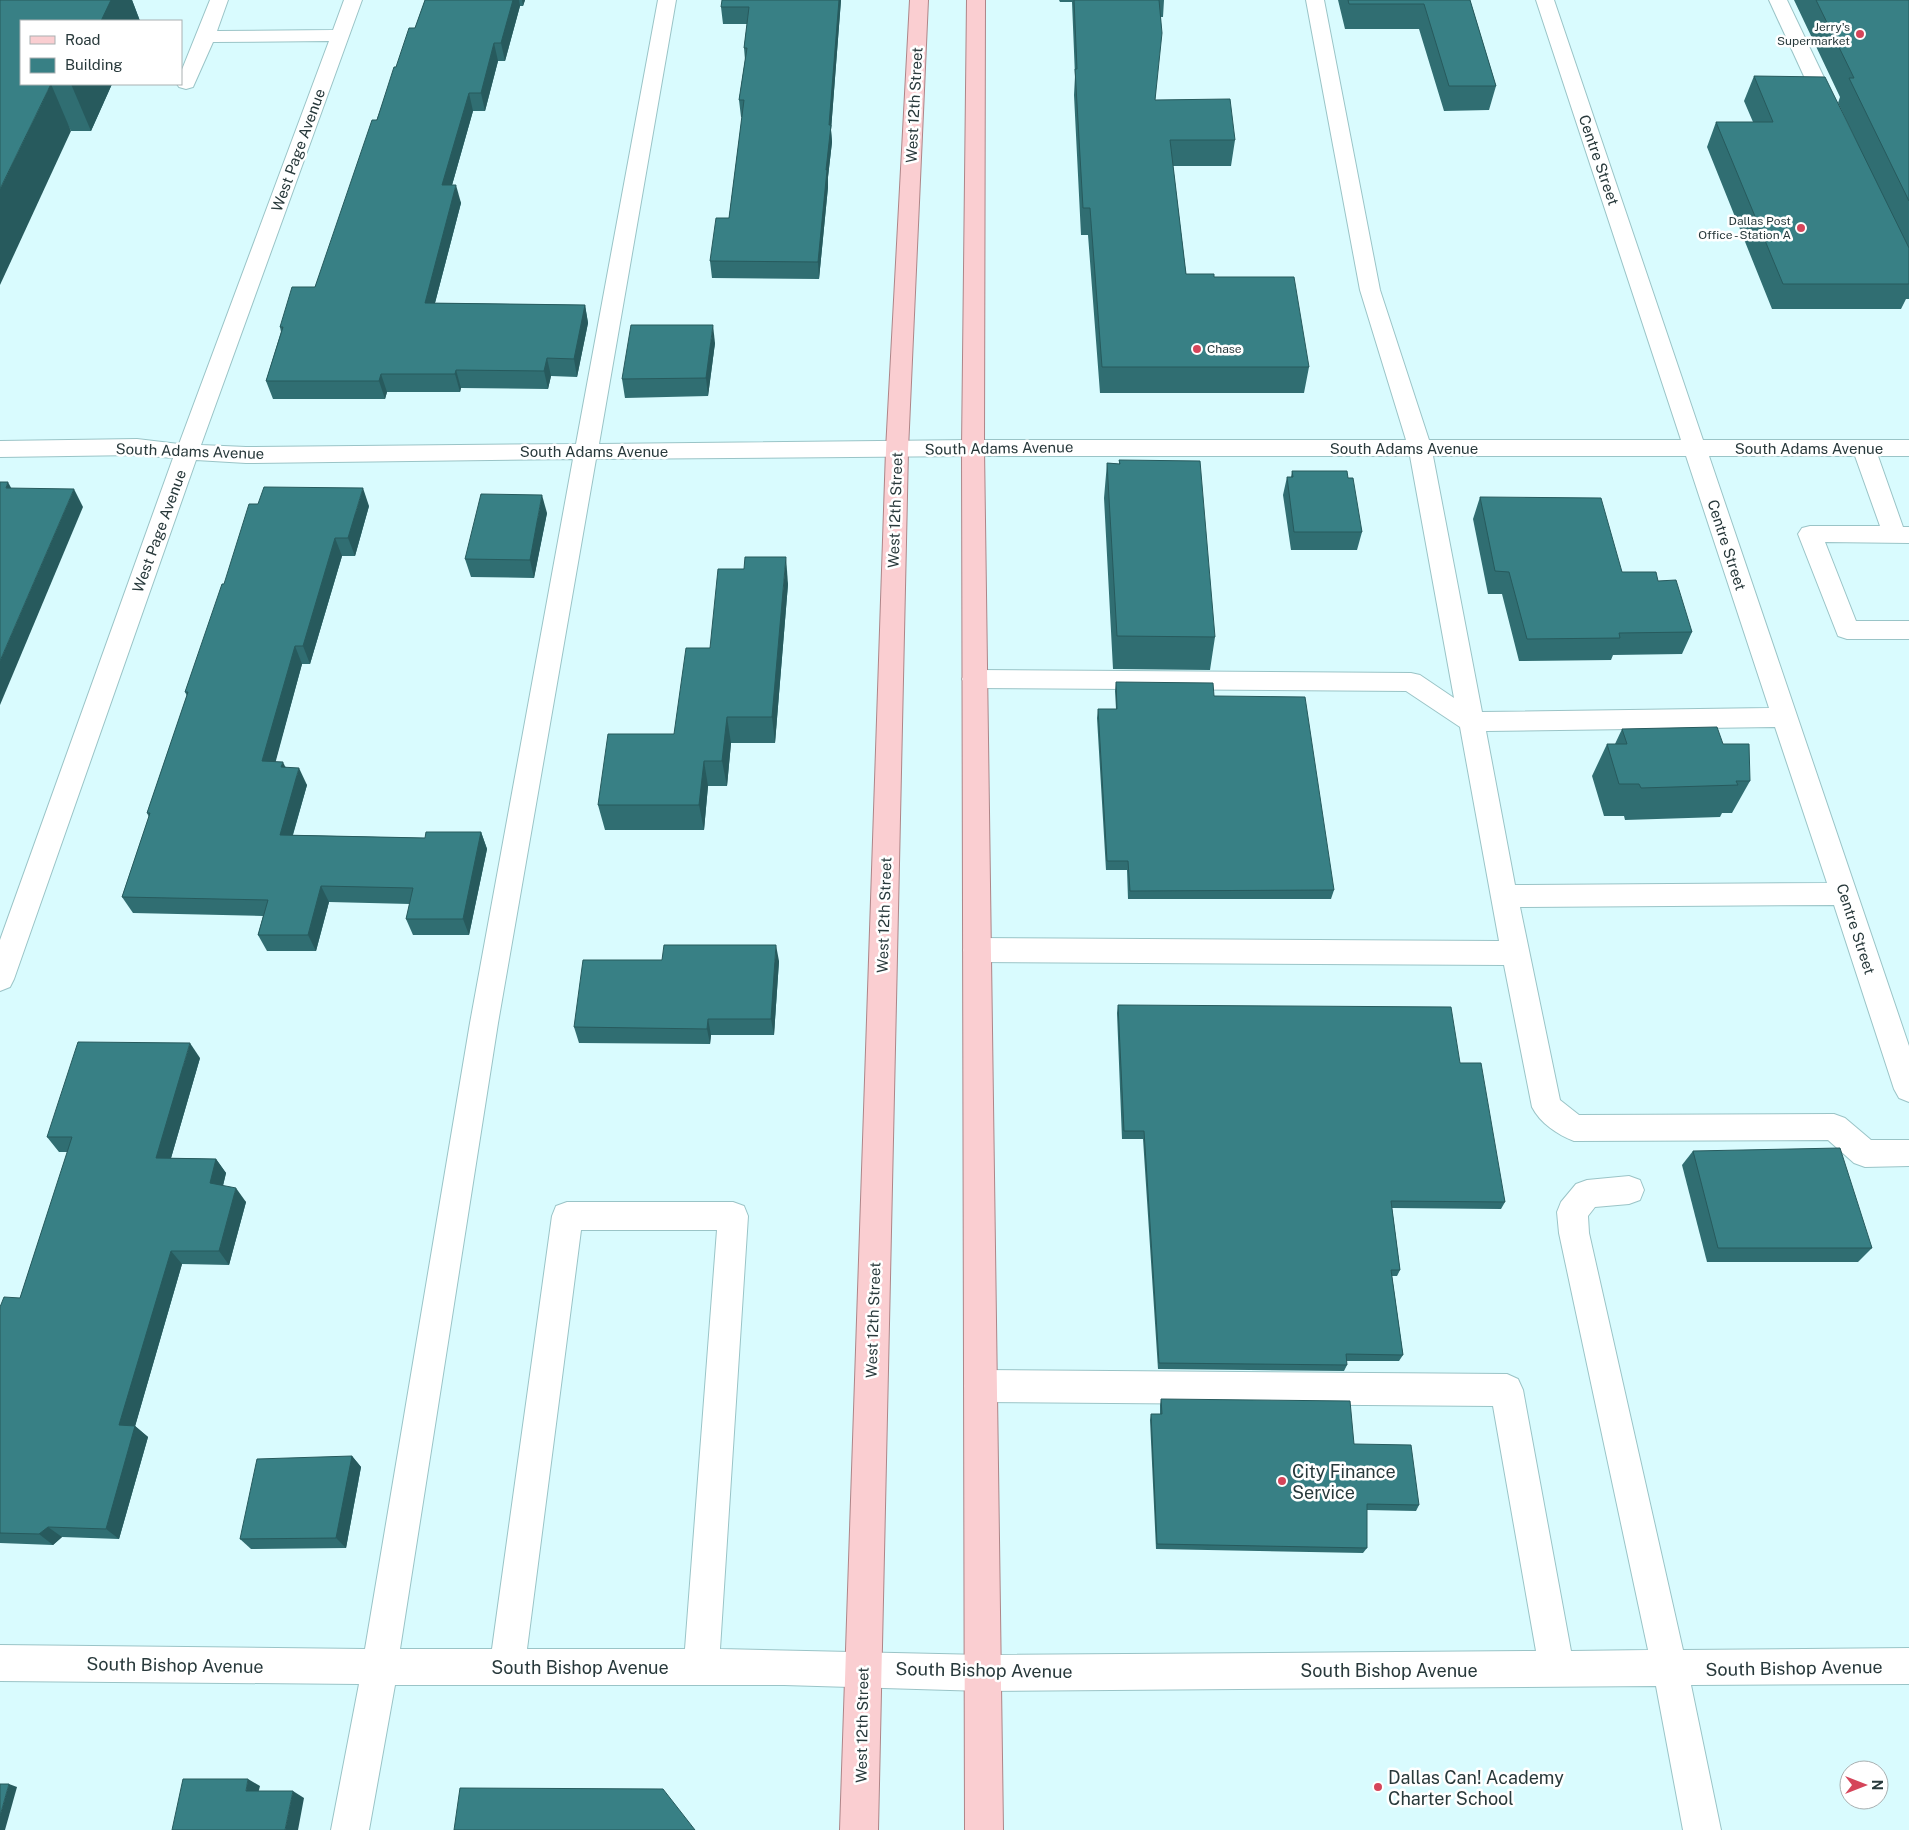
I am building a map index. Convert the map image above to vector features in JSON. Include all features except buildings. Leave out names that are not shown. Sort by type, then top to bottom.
[{"type":"main road","name":"West 12th Street","points":[[859,1830],[897,450],[919,0]]},
{"type":"main road","points":[[976,0],[973,448],[974,679],[984,1830]]},
{"type":"street","points":[[186,83],[206,37],[219,0]]},
{"type":"street","name":"West Page Avenue","points":[[0,979],[187,452],[352,0]]},
{"type":"street","points":[[350,1830],[380,1667],[484,1023],[667,0]]},
{"type":"street","points":[[1315,0],[1370,290],[1420,448],[1504,896],[1547,1107],[1574,1128],[1834,1128],[1865,1154],[1909,1153]]},
{"type":"street","name":"Centre Street","points":[[1545,0],[1909,1089]]},
{"type":"street","points":[[1778,0],[1837,125]]},
{"type":"street","points":[[206,37],[340,35]]},
{"type":"street","name":"South Adams Avenue","points":[[0,449],[137,447],[246,455],[586,450],[897,450],[973,448],[1909,448]]},
{"type":"street","points":[[1864,448],[1902,534],[1810,534],[1847,630],[1909,630]]},
{"type":"street","points":[[974,679],[1411,682],[1471,722],[1784,717]]},
{"type":"street","points":[[1504,896],[1844,894]]},
{"type":"street","points":[[977,950],[1515,952]]},
{"type":"street","points":[[1629,1190],[1587,1194],[1572,1212],[1574,1232],[1670,1669],[1702,1830]]},
{"type":"street","points":[[507,1667],[567,1216],[733,1216],[701,1667]]},
{"type":"street","points":[[980,1386],[1507,1390],[1557,1669]]},
{"type":"street","name":"South Bishop Avenue","points":[[0,1663],[380,1667],[863,1668],[983,1673],[1909,1666]]},
{"type":"place","name":"Jerry's Supermarket","points":[[1860,34]]},
{"type":"place","name":"Dallas Post Office - Station A","points":[[1801,228]]},
{"type":"place","name":"Chase","points":[[1197,349]]},
{"type":"place","name":"City Finance Service","points":[[1282,1481]]},
{"type":"place","name":"Dallas Can! Academy Charter School","points":[[1378,1787]]}]
